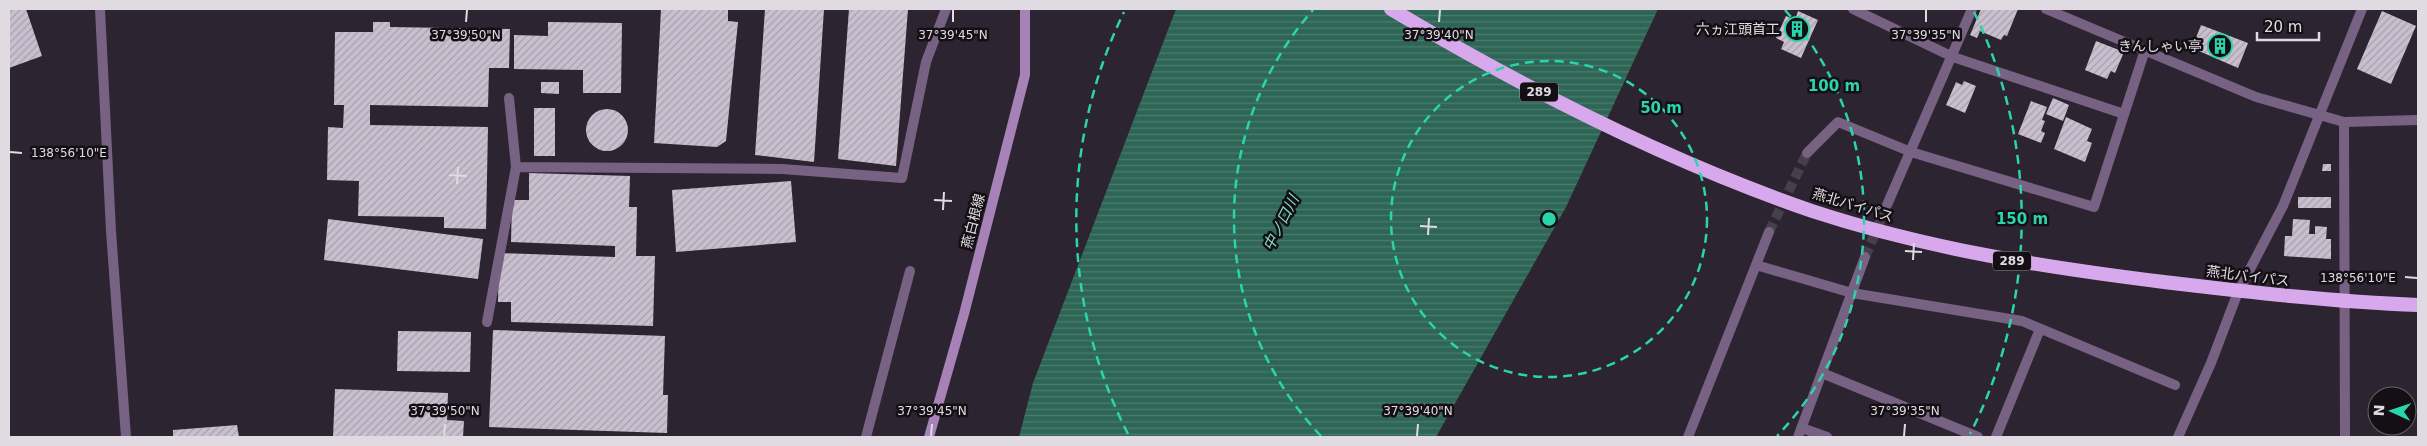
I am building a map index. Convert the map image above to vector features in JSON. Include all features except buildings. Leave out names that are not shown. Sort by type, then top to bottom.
[{"type":"highway","name":"燕北バイパス","points":[[1391,9],[1550,98],[1691,165],[1812,211],[1908,239],[2046,267],[2238,292],[2346,303]]},
{"type":"highway","name":"289","points":[[2346,303],[2418,305]]},
{"type":"main road","name":"燕白根線","points":[[930,437],[964,314],[1025,75],[1025,9]]},
{"type":"street","points":[[100,9],[111,231],[126,437]]},
{"type":"street","points":[[516,167],[782,169],[902,178],[926,62],[946,9]]},
{"type":"street","points":[[1853,9],[1953,58],[2124,114]]},
{"type":"street","points":[[1888,205],[1953,58],[1972,9]]},
{"type":"street","points":[[2046,9],[2256,97],[2344,122],[2418,120]]},
{"type":"street","points":[[2178,437],[2211,363],[2238,292],[2283,206],[2362,9]]},
{"type":"street","points":[[1807,153],[1838,122],[1910,152],[2094,207],[2145,50]]},
{"type":"street","points":[[487,322],[516,167],[509,98]]},
{"type":"street","points":[[2344,122],[2346,437]]},
{"type":"street","points":[[1688,437],[1769,232]]},
{"type":"street","points":[[1827,437],[1800,432],[1865,257]]},
{"type":"street","points":[[1756,265],[1852,293],[2022,321],[2175,385]]},
{"type":"street","points":[[866,437],[910,271]]},
{"type":"street","points":[[1996,437],[2040,329]]},
{"type":"street","points":[[1822,373],[1978,437]]},
{"type":"water","name":"中ノ口川","points":[[1176,9],[1658,9],[1566,207],[1436,437],[1019,437],[1033,383]]},
{"type":"tunnel","points":[[1769,232],[1807,153]]},
{"type":"tunnel","points":[[1865,257],[1887,205]]},
{"type":"place","name":"六ヵ江頭首工","points":[[1797,29]]},
{"type":"place","name":"きんしゃい亭","points":[[2220,46]]}]
